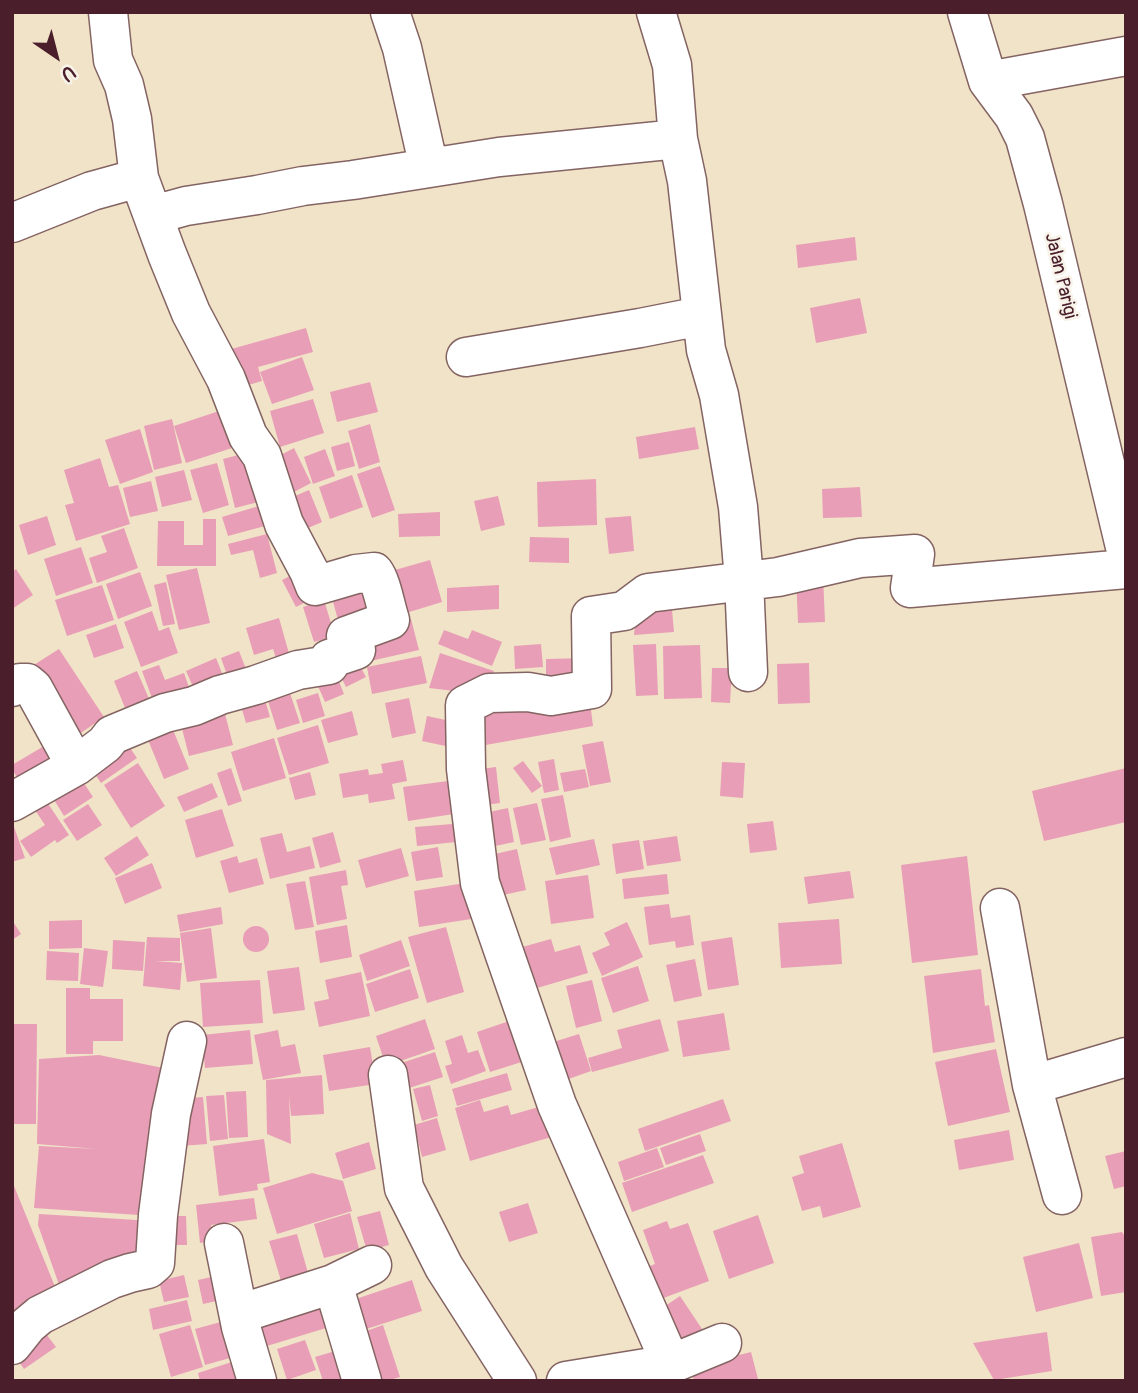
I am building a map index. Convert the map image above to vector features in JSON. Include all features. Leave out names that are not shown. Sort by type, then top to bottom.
[{"type":"street","points":[[12,802],[76,766],[105,744],[112,735],[165,713],[194,706],[220,695],[298,670],[329,665],[329,659],[356,650],[346,636],[390,620],[380,581],[374,572],[356,574],[315,586],[284,524],[262,456],[248,436],[226,379],[191,313],[139,178],[132,119],[124,85],[113,60],[108,12]]},
{"type":"street","points":[[390,12],[429,168]]},
{"type":"street","points":[[656,12],[672,65],[678,139],[687,181],[706,350],[719,395],[738,507],[748,672]]},
{"type":"street","name":"Jalan Parigi","points":[[967,12],[988,81],[1014,116],[1025,138],[1121,508],[1126,551]]},
{"type":"street","points":[[988,81],[1126,56]]},
{"type":"street","points":[[153,215],[186,206],[303,186],[499,157],[678,139]]},
{"type":"street","points":[[12,223],[92,191],[139,178]]},
{"type":"street","points":[[466,357],[701,316]]},
{"type":"street","points":[[671,1364],[557,1105],[480,883],[466,769],[465,705],[489,693],[528,692],[551,696],[592,689],[591,616],[624,611],[648,593],[778,577],[860,558],[915,554],[910,588],[1126,569]]},
{"type":"street","points":[[12,687],[27,683],[33,688],[76,766]]},
{"type":"street","points":[[1000,908],[1032,1085],[1062,1195]]},
{"type":"street","points":[[12,1345],[40,1315],[112,1279],[148,1269],[155,1263],[158,1215],[171,1114],[187,1041]]},
{"type":"street","points":[[1032,1085],[1126,1057]]},
{"type":"street","points":[[387,1075],[404,1188],[444,1267],[517,1381]]},
{"type":"street","points":[[224,1243],[241,1327],[257,1381]]},
{"type":"street","points":[[239,1314],[333,1283],[372,1265]]},
{"type":"street","points":[[333,1283],[362,1381]]},
{"type":"street","points":[[566,1381],[671,1364],[722,1343]]},
{"type":"building","points":[[855,237],[857,260],[798,268],[796,245]]},
{"type":"building","points":[[860,298],[867,333],[816,343],[810,308]]},
{"type":"building","points":[[306,328],[313,352],[258,367],[262,381],[238,388],[228,350]]},
{"type":"building","points":[[302,357],[314,390],[272,404],[260,372]]},
{"type":"building","points":[[370,382],[378,412],[337,422],[330,392]]},
{"type":"building","points":[[313,399],[324,433],[280,447],[270,411]]},
{"type":"building","points":[[222,410],[235,447],[186,463],[174,426]]},
{"type":"building","points":[[172,419],[182,463],[154,470],[144,426]]},
{"type":"building","points":[[370,424],[380,462],[359,469],[348,431]]},
{"type":"building","points":[[695,427],[699,449],[639,459],[636,437]]},
{"type":"building","points":[[140,429],[153,472],[120,484],[105,440]]},
{"type":"building","points":[[349,442],[355,466],[337,471],[331,447]]},
{"type":"building","points":[[294,448],[311,483],[294,492],[277,457]]},
{"type":"building","points":[[325,449],[335,476],[313,484],[304,457]]},
{"type":"building","points":[[258,450],[270,499],[235,508],[223,459]]},
{"type":"building","points":[[100,458],[109,487],[118,485],[130,524],[76,541],[65,505],[74,503],[64,470]]},
{"type":"building","points":[[217,463],[229,505],[203,513],[190,470]]},
{"type":"building","points":[[380,466],[395,510],[372,518],[357,474]]},
{"type":"building","points":[[184,470],[192,500],[162,507],[155,477]]},
{"type":"building","points":[[352,475],[363,507],[330,519],[319,487]]},
{"type":"building","points":[[596,479],[597,525],[538,527],[537,482]]},
{"type":"building","points":[[151,481],[158,511],[130,517],[123,488]]},
{"type":"building","points":[[860,487],[862,517],[823,518],[822,489]]},
{"type":"building","points":[[309,490],[322,522],[301,531],[288,499]]},
{"type":"building","points":[[498,496],[505,525],[481,531],[474,501]]},
{"type":"building","points":[[259,506],[265,526],[228,536],[222,517]]},
{"type":"building","points":[[440,512],[440,536],[399,537],[398,514]]},
{"type":"building","points":[[47,516],[56,545],[28,555],[19,525]]},
{"type":"building","points":[[631,516],[634,551],[609,554],[605,518]]},
{"type":"building","points":[[203,519],[216,519],[216,566],[157,566],[158,521],[184,521],[184,545],[203,545]]},
{"type":"building","points":[[124,528],[138,568],[97,583],[89,558],[107,552],[101,536]]},
{"type":"building","points":[[267,534],[277,573],[260,578],[253,550],[231,555],[228,544]]},
{"type":"building","points":[[530,537],[569,538],[569,563],[529,562]]},
{"type":"building","points":[[81,547],[93,583],[56,596],[44,559]]},
{"type":"building","points":[[430,560],[442,602],[393,617],[381,574]]},
{"type":"building","points":[[197,568],[210,623],[179,630],[166,575]]},
{"type":"building","points":[[16,569],[33,595],[12,609],[12,572]]},
{"type":"building","points":[[302,570],[316,597],[296,607],[282,580]]},
{"type":"building","points":[[140,572],[152,606],[118,619],[106,584]]},
{"type":"building","points":[[375,574],[386,618],[341,631],[329,587]]},
{"type":"building","points":[[823,575],[825,622],[798,623],[796,576]]},
{"type":"building","points":[[166,582],[175,624],[163,626],[154,585]]},
{"type":"building","points":[[102,585],[114,620],[67,636],[55,600]]},
{"type":"building","points":[[499,585],[499,609],[447,612],[447,588]]},
{"type":"building","points":[[671,599],[674,632],[634,635],[637,605]]},
{"type":"building","points":[[324,600],[335,636],[314,642],[303,607]]},
{"type":"building","points":[[152,611],[159,631],[169,627],[178,653],[141,667],[124,622]]},
{"type":"building","points":[[279,618],[290,657],[277,661],[273,649],[254,655],[246,628]]},
{"type":"building","points":[[411,619],[419,650],[366,662],[359,631]]},
{"type":"building","points":[[116,624],[124,648],[94,658],[86,635]]},
{"type":"building","points":[[444,630],[468,639],[472,630],[502,642],[492,666],[438,644]]},
{"type":"building","points":[[541,644],[543,667],[515,669],[514,646]]},
{"type":"building","points":[[656,644],[658,695],[636,696],[633,645]]},
{"type":"building","points":[[700,645],[702,698],[664,699],[663,646]]},
{"type":"building","points":[[59,649],[104,717],[75,737],[29,668]]},
{"type":"building","points":[[239,651],[251,682],[232,689],[221,658]]},
{"type":"building","points":[[353,653],[366,677],[346,687],[334,663]]},
{"type":"building","points":[[440,653],[494,671],[480,694],[429,688]]},
{"type":"building","points":[[421,656],[427,683],[372,694],[367,667]]},
{"type":"building","points":[[216,658],[228,688],[199,700],[186,671]]},
{"type":"building","points":[[587,658],[588,682],[546,682],[546,659]]},
{"type":"building","points":[[809,663],[810,703],[778,704],[777,664]]},
{"type":"building","points":[[159,665],[165,680],[184,673],[192,696],[156,709],[142,671]]},
{"type":"building","points":[[712,668],[732,668],[730,703],[711,702]]},
{"type":"building","points":[[334,669],[344,694],[325,702],[314,677]]},
{"type":"building","points":[[137,671],[154,710],[130,720],[114,681]]},
{"type":"building","points":[[285,678],[300,723],[277,730],[263,685]]},
{"type":"building","points":[[261,686],[270,717],[246,723],[237,693]]},
{"type":"building","points":[[318,693],[325,716],[303,723],[296,700]]},
{"type":"building","points":[[589,694],[593,726],[480,746],[475,702]]},
{"type":"building","points":[[409,698],[416,733],[392,738],[385,703]]},
{"type":"building","points":[[222,702],[233,745],[189,756],[178,713]]},
{"type":"building","points":[[352,711],[358,735],[328,743],[321,720]]},
{"type":"building","points":[[427,716],[460,723],[455,748],[422,741]]},
{"type":"building","points":[[169,720],[189,769],[164,779],[144,730]]},
{"type":"building","points":[[318,725],[329,763],[289,775],[277,738]]},
{"type":"building","points":[[274,738],[286,778],[243,791],[231,752]]},
{"type":"building","points":[[124,739],[137,758],[101,783],[88,764]]},
{"type":"building","points":[[603,741],[611,782],[590,786],[582,745]]},
{"type":"building","points":[[44,746],[55,765],[21,784],[12,765]]},
{"type":"building","points":[[554,759],[559,790],[544,793],[538,762]]},
{"type":"building","points":[[403,760],[407,781],[392,784],[395,799],[369,803],[368,794],[343,798],[339,774],[368,769],[369,775],[383,773],[381,764]]},
{"type":"building","points":[[523,761],[542,786],[532,793],[513,768]]},
{"type":"building","points":[[722,762],[745,763],[743,798],[720,796]]},
{"type":"building","points":[[138,763],[165,806],[131,828],[104,785]]},
{"type":"building","points":[[496,767],[500,803],[478,806],[473,770]]},
{"type":"building","points":[[231,768],[242,801],[228,806],[217,773]]},
{"type":"building","points":[[1126,768],[1126,822],[1044,841],[1032,791]]},
{"type":"building","points":[[585,769],[589,787],[564,792],[560,773]]},
{"type":"building","points":[[76,771],[93,797],[64,816],[48,790]]},
{"type":"building","points":[[310,772],[316,795],[295,800],[289,778]]},
{"type":"building","points":[[463,779],[467,812],[408,821],[403,787]]},
{"type":"building","points":[[212,783],[218,797],[184,812],[177,797]]},
{"type":"building","points":[[563,795],[571,837],[550,842],[541,799]]},
{"type":"building","points":[[45,799],[69,835],[57,843],[55,840],[31,857],[20,841],[45,825],[33,807]]},
{"type":"building","points":[[537,803],[546,840],[521,845],[513,808]]},
{"type":"building","points":[[88,804],[102,825],[77,841],[63,820]]},
{"type":"building","points":[[508,808],[514,842],[481,849],[475,815]]},
{"type":"building","points":[[222,809],[234,846],[196,858],[185,820]]},
{"type":"building","points":[[12,821],[25,858],[12,862]]},
{"type":"building","points":[[773,821],[777,850],[750,853],[747,824]]},
{"type":"building","points":[[465,823],[466,841],[417,846],[415,827]]},
{"type":"building","points":[[333,832],[341,862],[320,868],[312,838]]},
{"type":"building","points":[[282,833],[287,852],[310,846],[315,868],[270,879],[260,838]]},
{"type":"building","points":[[137,836],[149,855],[116,876],[104,858]]},
{"type":"building","points":[[677,836],[681,861],[647,866],[643,841]]},
{"type":"building","points":[[594,839],[600,865],[556,875],[549,848]]},
{"type":"building","points":[[639,840],[644,869],[616,874],[612,844]]},
{"type":"building","points":[[438,847],[443,877],[416,881],[411,852]]},
{"type":"building","points":[[401,848],[409,876],[366,888],[358,860]]},
{"type":"building","points":[[517,849],[526,890],[494,897],[486,856]]},
{"type":"building","points":[[237,856],[239,863],[257,858],[264,884],[229,893],[220,861]]},
{"type":"building","points":[[967,856],[978,955],[912,963],[901,865]]},
{"type":"building","points":[[152,863],[162,888],[125,904],[115,878]]},
{"type":"building","points":[[346,870],[348,885],[341,886],[347,919],[317,925],[309,877]]},
{"type":"building","points":[[850,871],[854,898],[808,904],[804,877]]},
{"type":"building","points":[[667,874],[669,894],[624,899],[622,879]]},
{"type":"building","points":[[588,875],[594,918],[551,924],[545,881]]},
{"type":"building","points":[[305,881],[314,927],[295,930],[286,884]]},
{"type":"building","points":[[472,882],[478,918],[419,927],[414,891]]},
{"type":"building","points":[[669,904],[671,918],[690,915],[694,945],[676,948],[675,941],[649,945],[644,907]]},
{"type":"building","points":[[221,907],[223,924],[180,932],[177,915]]},
{"type":"building","points":[[839,919],[842,964],[781,968],[778,923]]},
{"type":"building","points":[[12,920],[21,934],[12,940]]},
{"type":"building","points":[[82,920],[82,948],[49,949],[49,921]]},
{"type":"building","points":[[627,922],[643,957],[602,976],[592,953],[610,945],[604,933]]},
{"type":"building","points":[[347,925],[352,957],[320,963],[315,931]]},
{"type":"building","points":[[256,926],[265,930],[269,939],[265,948],[256,952],[247,948],[243,939],[247,930]]},
{"type":"building","points":[[446,927],[464,992],[427,1003],[408,937]]},
{"type":"building","points":[[211,928],[217,978],[187,982],[180,933]]},
{"type":"building","points":[[147,937],[180,938],[180,961],[155,961],[182,963],[180,990],[143,986]]},
{"type":"building","points":[[732,937],[739,985],[708,990],[701,942]]},
{"type":"building","points":[[551,939],[555,952],[580,945],[588,973],[527,991],[515,949]]},
{"type":"building","points":[[113,940],[145,942],[143,971],[112,969]]},
{"type":"building","points":[[401,940],[410,966],[367,981],[359,955]]},
{"type":"building","points":[[84,948],[108,951],[103,987],[80,984]]},
{"type":"building","points":[[47,951],[79,953],[78,981],[46,980]]},
{"type":"building","points":[[695,959],[702,996],[674,1002],[666,965]]},
{"type":"building","points":[[638,966],[649,1001],[613,1013],[601,978]]},
{"type":"building","points":[[299,967],[305,1010],[273,1014],[267,971]]},
{"type":"building","points":[[410,969],[419,998],[375,1012],[366,984]]},
{"type":"building","points":[[981,969],[985,1006],[989,1005],[995,1042],[933,1053],[924,976]]},
{"type":"building","points":[[361,972],[370,1016],[319,1027],[314,1002],[329,999],[325,980]]},
{"type":"building","points":[[260,980],[263,1023],[203,1027],[200,983]]},
{"type":"building","points":[[592,980],[602,1021],[576,1028],[566,986]]},
{"type":"building","points":[[66,988],[90,988],[90,999],[123,999],[123,1041],[93,1041],[93,1054],[66,1054]]},
{"type":"building","points":[[724,1013],[730,1050],[683,1057],[677,1021]]},
{"type":"building","points":[[518,1018],[531,1059],[490,1072],[477,1032]]},
{"type":"building","points":[[425,1019],[435,1049],[386,1066],[376,1036]]},
{"type":"building","points":[[660,1019],[669,1051],[592,1072],[588,1058],[622,1048],[617,1030]]},
{"type":"building","points":[[12,1024],[37,1024],[36,1124],[12,1124]]},
{"type":"building","points":[[250,1030],[253,1064],[205,1068],[202,1035]]},
{"type":"building","points":[[278,1030],[281,1047],[295,1044],[301,1073],[263,1080],[254,1035]]},
{"type":"building","points":[[579,1034],[591,1071],[560,1082],[547,1044]]},
{"type":"building","points":[[462,1035],[468,1053],[478,1050],[486,1071],[451,1084],[445,1066],[452,1064],[445,1041]]},
{"type":"building","points":[[370,1047],[376,1084],[329,1091],[323,1055]]},
{"type":"building","points":[[996,1049],[1010,1112],[948,1126],[935,1062]]},
{"type":"building","points":[[435,1052],[443,1077],[403,1090],[395,1065]]},
{"type":"building","points":[[99,1055],[173,1070],[154,1216],[34,1208],[39,1146],[97,1149],[37,1144],[39,1059]]},
{"type":"building","points":[[507,1073],[512,1090],[457,1106],[452,1089]]},
{"type":"building","points":[[322,1075],[324,1114],[291,1116],[289,1095],[291,1144],[267,1134],[266,1080]]},
{"type":"building","points":[[430,1085],[438,1116],[422,1121],[413,1089]]},
{"type":"building","points":[[246,1091],[248,1137],[229,1138],[226,1092]]},
{"type":"building","points":[[224,1095],[228,1139],[210,1141],[206,1096]]},
{"type":"building","points":[[203,1097],[207,1144],[180,1146],[176,1099]]},
{"type":"building","points":[[723,1099],[731,1121],[645,1151],[638,1129]]},
{"type":"building","points":[[480,1100],[484,1112],[508,1105],[511,1115],[549,1104],[558,1135],[470,1161],[455,1108]]},
{"type":"building","points":[[437,1118],[446,1150],[422,1157],[414,1125]]},
{"type":"building","points":[[1009,1130],[1014,1160],[959,1170],[954,1140]]},
{"type":"building","points":[[700,1134],[706,1151],[666,1165],[660,1148]]},
{"type":"building","points":[[264,1139],[270,1182],[257,1184],[258,1190],[219,1196],[213,1146]]},
{"type":"building","points":[[369,1142],[376,1169],[343,1179],[335,1153]]},
{"type":"building","points":[[842,1143],[861,1207],[823,1218],[820,1206],[802,1211],[792,1177],[804,1173],[799,1156]]},
{"type":"building","points":[[657,1148],[664,1167],[624,1181],[618,1162]]},
{"type":"building","points":[[1126,1151],[1126,1186],[1114,1189],[1105,1156]]},
{"type":"building","points":[[703,1155],[714,1183],[632,1212],[622,1183]]},
{"type":"building","points":[[312,1173],[343,1181],[352,1211],[277,1234],[263,1188]]},
{"type":"building","points":[[12,1181],[58,1294],[12,1338]]},
{"type":"building","points":[[254,1198],[257,1219],[211,1225],[213,1241],[200,1243],[196,1205]]},
{"type":"building","points":[[528,1203],[538,1233],[509,1242],[499,1212]]},
{"type":"building","points":[[380,1211],[389,1245],[367,1251],[357,1217]]},
{"type":"building","points":[[350,1213],[359,1249],[324,1258],[314,1224]]},
{"type":"building","points":[[39,1214],[153,1221],[148,1263],[63,1296],[38,1225]]},
{"type":"building","points":[[758,1215],[774,1263],[729,1279],[713,1231]]},
{"type":"building","points":[[162,1216],[186,1216],[187,1245],[162,1245]]},
{"type":"building","points":[[667,1221],[670,1229],[688,1223],[709,1281],[650,1303],[637,1271],[655,1264],[643,1230]]},
{"type":"building","points":[[1122,1232],[1126,1238],[1126,1292],[1101,1296],[1091,1237]]},
{"type":"building","points":[[297,1234],[312,1287],[285,1294],[269,1241]]},
{"type":"building","points":[[1079,1243],[1093,1298],[1036,1312],[1023,1257]]},
{"type":"building","points":[[225,1274],[230,1298],[203,1304],[198,1280]]},
{"type":"building","points":[[184,1275],[189,1297],[164,1302],[159,1281]]},
{"type":"building","points":[[412,1280],[422,1311],[354,1333],[344,1303]]},
{"type":"building","points":[[326,1293],[336,1325],[257,1349],[247,1318]]},
{"type":"building","points":[[680,1296],[702,1329],[676,1346],[655,1313]]},
{"type":"building","points":[[187,1300],[192,1321],[153,1330],[149,1309]]},
{"type":"building","points":[[228,1320],[237,1356],[205,1365],[195,1329]]},
{"type":"building","points":[[190,1325],[203,1367],[171,1377],[159,1334]]},
{"type":"building","points":[[383,1325],[400,1377],[387,1381],[370,1381],[355,1335]]},
{"type":"building","points":[[43,1330],[56,1347],[24,1369],[12,1352]]},
{"type":"building","points":[[1047,1332],[1052,1371],[994,1380],[973,1343]]},
{"type":"building","points":[[305,1340],[316,1370],[287,1380],[277,1349]]},
{"type":"building","points":[[342,1349],[352,1381],[323,1381],[315,1357]]},
{"type":"building","points":[[751,1352],[758,1379],[694,1381],[691,1367]]},
{"type":"building","points":[[244,1358],[251,1381],[200,1381],[198,1373]]}]
